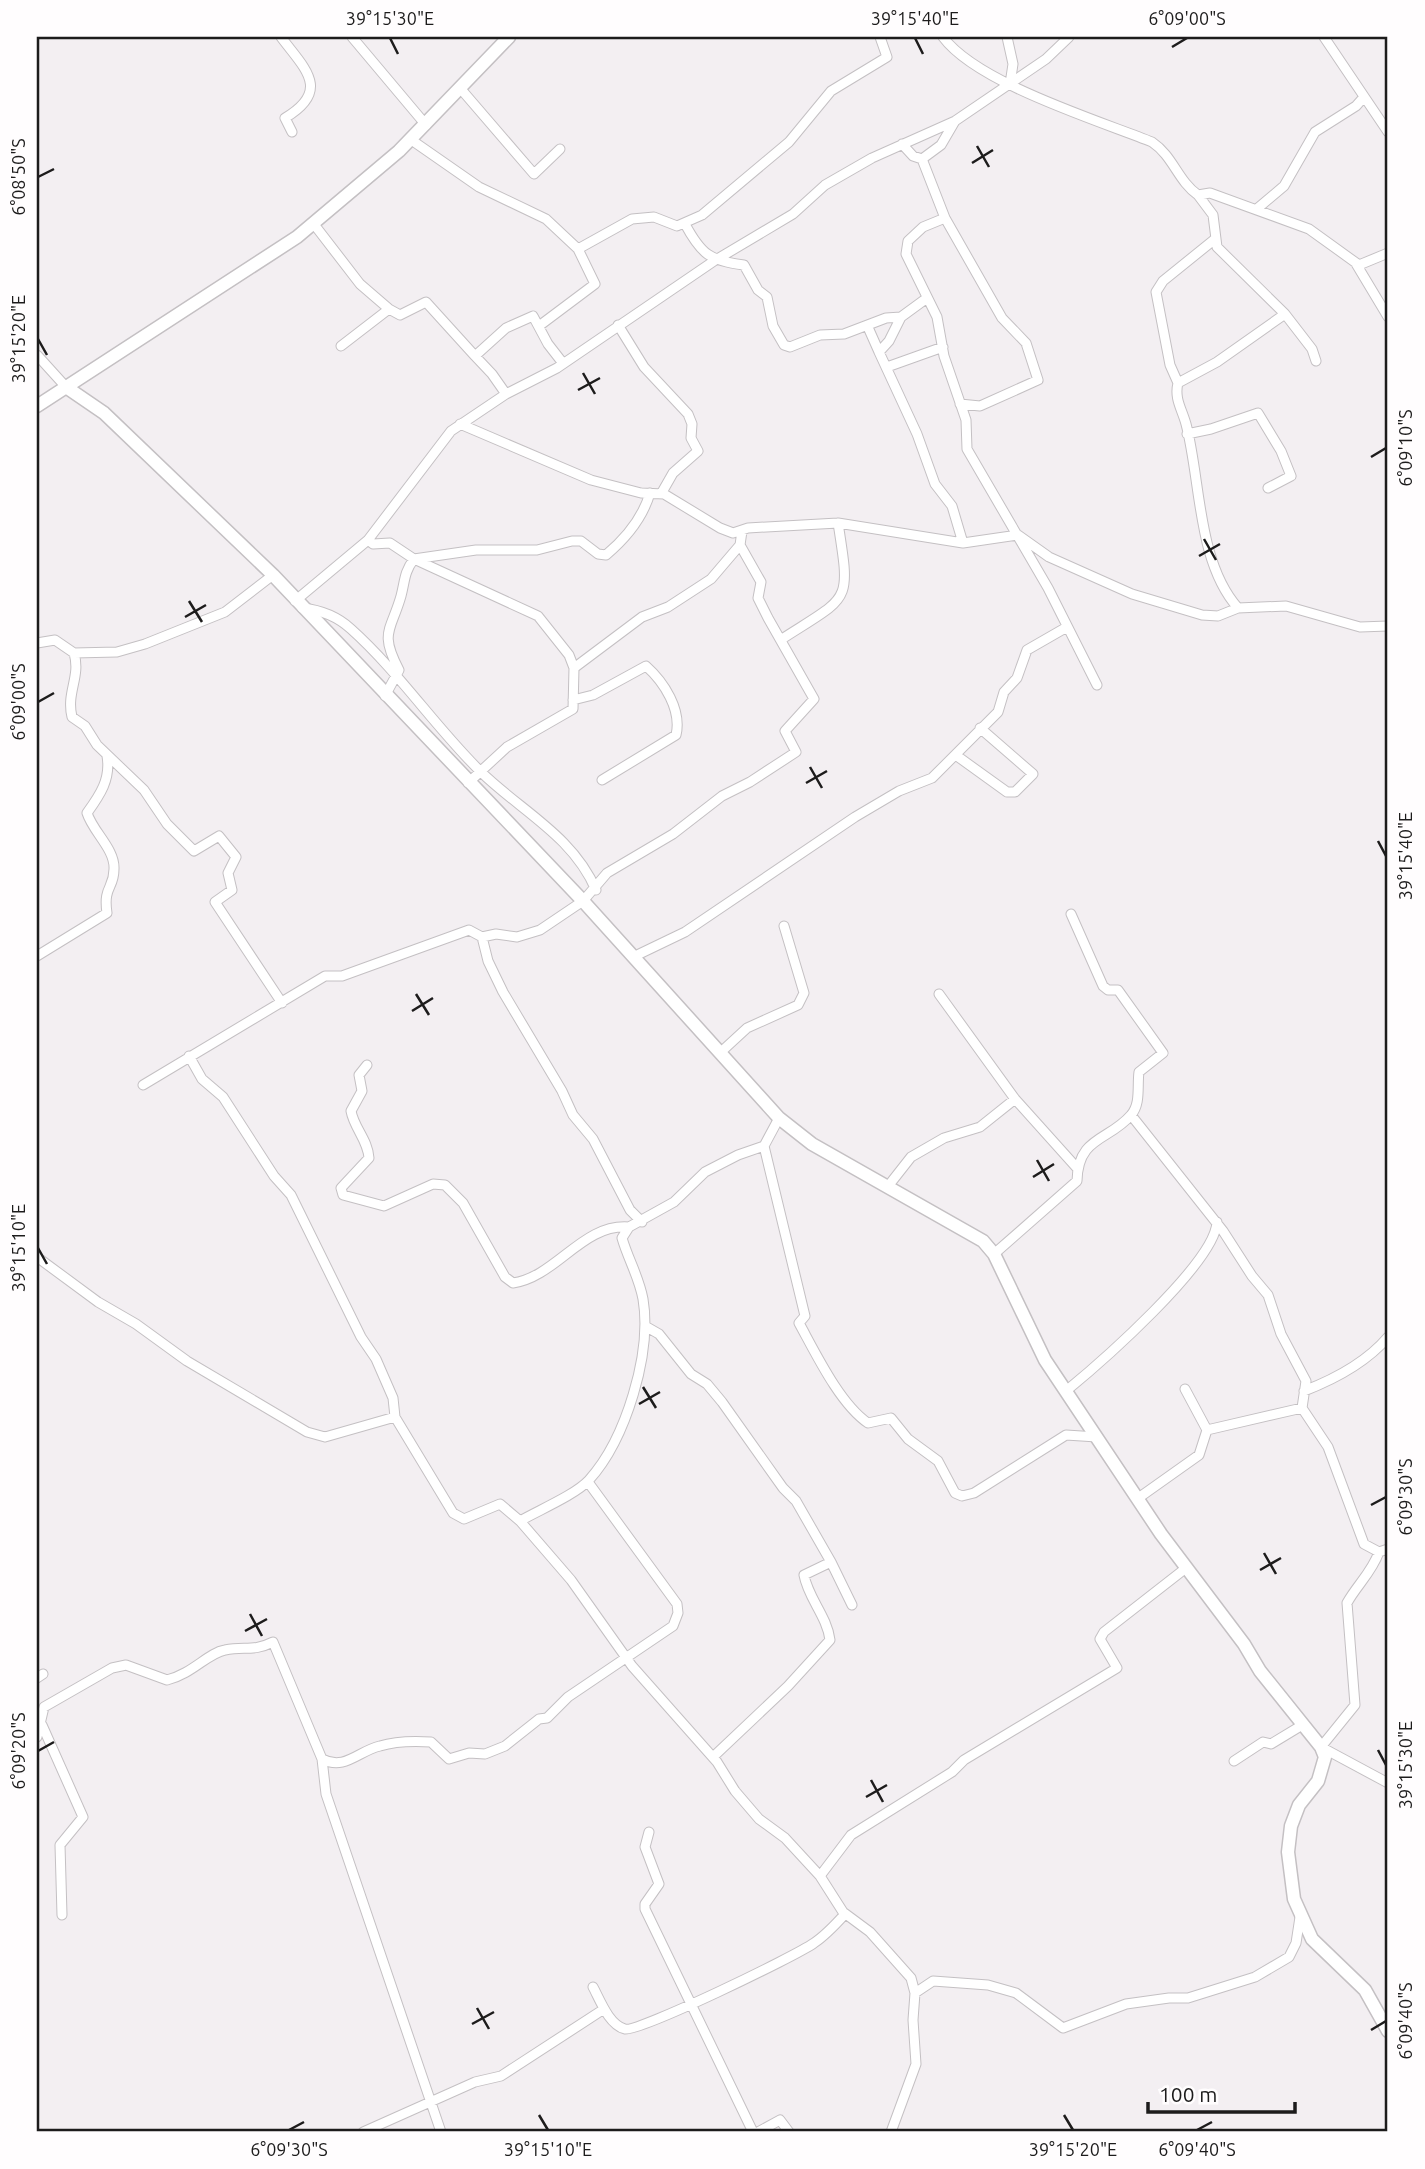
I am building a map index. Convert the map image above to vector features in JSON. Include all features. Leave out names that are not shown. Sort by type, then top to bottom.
[{"type":"street","points":[[281,37],[308,71],[311,82],[310,96],[302,108],[285,118],[292,132]]},
{"type":"street","points":[[352,37],[426,125]]},
{"type":"street","points":[[37,406],[218,289],[313,223],[426,125],[509,37]]},
{"type":"street","points":[[578,249],[632,219],[654,216],[677,226],[712,207],[789,142],[831,91],[887,57],[880,37]]},
{"type":"street","points":[[943,37],[954,51],[1010,84],[1161,148],[1184,182],[1213,215],[1217,247],[1285,314],[1312,349],[1316,361]]},
{"type":"street","points":[[1007,37],[1013,64],[1010,84]]},
{"type":"street","points":[[298,604],[368,540],[441,442],[460,424],[562,362],[714,261],[793,214],[825,185],[902,144],[955,121],[1046,59],[1069,37]]},
{"type":"street","points":[[1324,37],[1388,131]]},
{"type":"street","points":[[460,88],[534,174],[560,149]]},
{"type":"street","points":[[1258,208],[1284,186],[1315,132],[1356,106],[1364,97]]},
{"type":"street","points":[[922,159],[941,145],[955,121]]},
{"type":"street","points":[[410,139],[479,187],[546,219],[578,249],[595,284],[539,326]]},
{"type":"street","points":[[902,144],[913,156],[922,159]]},
{"type":"street","points":[[922,159],[945,218],[1002,318],[1026,342],[1038,380],[980,406],[960,404]]},
{"type":"street","points":[[1198,195],[1210,193],[1258,208],[1281,221],[1309,229],[1359,265],[1388,253]]},
{"type":"street","points":[[945,218],[923,227],[908,241],[906,254],[937,317],[943,347],[967,420],[967,449],[1079,645],[1097,685]]},
{"type":"street","points":[[313,223],[360,284],[388,309],[400,315],[426,302],[492,373],[506,394]]},
{"type":"street","points":[[685,224],[697,245],[714,261],[744,265],[758,290],[767,297],[773,326],[784,345],[790,347],[820,335],[844,334],[886,318],[901,317]]},
{"type":"street","points":[[1215,239],[1163,281],[1156,292],[1170,365],[1178,383],[1175,395],[1187,434],[1213,558],[1224,592],[1238,608]]},
{"type":"street","points":[[1355,262],[1388,317]]},
{"type":"street","points":[[880,352],[890,341],[901,317],[927,299]]},
{"type":"street","points":[[341,346],[388,309]]},
{"type":"street","points":[[1178,383],[1217,362],[1285,314]]},
{"type":"street","points":[[475,356],[506,328],[533,316],[562,362]]},
{"type":"street","points":[[618,325],[644,367],[677,400],[692,424],[691,438],[698,451],[673,473],[660,494]]},
{"type":"street","points":[[867,325],[917,434],[935,484],[952,506],[963,543]]},
{"type":"street","points":[[887,367],[943,347]]},
{"type":"street","points":[[37,355],[66,387],[104,413],[273,575],[385,696],[583,901],[722,1051],[779,1118],[812,1144],[889,1185],[983,1241],[994,1254],[1045,1360],[1137,1499],[1244,1644],[1260,1671],[1321,1747],[1325,1757],[1318,1781],[1299,1805],[1291,1826],[1288,1852],[1300,1916],[1312,1939],[1365,1990],[1388,2031]]},
{"type":"street","points":[[1187,434],[1258,413],[1281,452],[1291,476],[1268,488]]},
{"type":"street","points":[[460,424],[591,480],[674,498],[720,528],[733,533],[838,523],[963,543],[1018,535],[1049,556],[1132,594],[1202,615],[1218,616],[1238,608],[1286,606],[1360,627],[1388,626]]},
{"type":"street","points":[[385,696],[399,670],[389,652],[387,634],[403,589],[403,576],[414,559],[476,550],[537,550],[572,541],[581,541],[598,554],[606,555],[624,538],[646,505],[650,493]]},
{"type":"street","points":[[782,639],[839,602],[847,578],[838,523]]},
{"type":"street","points":[[574,668],[642,617],[668,607],[704,585],[718,573],[740,545],[742,531]]},
{"type":"street","points":[[368,540],[370,543],[390,543],[414,559],[538,616],[569,656],[574,668],[573,709],[507,747],[468,783]]},
{"type":"street","points":[[143,1085],[325,976],[342,976],[469,930],[482,937],[496,933],[517,937],[540,930],[596,890],[607,873],[673,834],[722,796],[750,782],[796,752],[785,731],[814,699],[758,598],[761,582],[740,545]]},
{"type":"street","points":[[37,643],[55,640],[74,653],[117,652],[145,644],[225,612],[273,575]]},
{"type":"street","points":[[298,604],[319,610],[350,628],[480,771],[548,826],[589,876],[596,890]]},
{"type":"street","points":[[633,957],[685,932],[770,874],[795,861],[833,831],[899,791],[932,778],[957,756],[980,728],[998,712],[1004,692],[1017,678],[1027,650],[1067,627]]},
{"type":"street","points":[[74,653],[77,671],[69,694],[72,717],[85,726],[107,755],[144,790],[167,824],[194,851],[219,835],[231,848],[237,862],[228,873],[232,890],[215,902],[282,1003]]},
{"type":"street","points":[[573,700],[593,695],[646,666],[663,682],[679,722],[676,735],[602,780]]},
{"type":"street","points":[[957,756],[1007,792],[1015,792],[1033,774],[980,728]]},
{"type":"street","points":[[37,956],[107,913],[104,894],[115,868],[111,853],[88,813],[102,795],[109,764],[107,755]]},
{"type":"street","points":[[994,1254],[1077,1181],[1077,1168],[1096,1139],[1131,1115],[1138,1100],[1139,1072],[1163,1053],[1118,990],[1108,990],[1103,986],[1071,914]]},
{"type":"street","points":[[722,1051],[747,1028],[798,1004],[804,993],[784,926]]},
{"type":"street","points":[[482,937],[488,961],[503,992],[562,1091],[573,1115],[593,1139],[630,1210],[642,1222]]},
{"type":"street","points":[[939,994],[1015,1099],[1077,1168]]},
{"type":"street","points":[[190,1056],[202,1079],[223,1097],[274,1176],[291,1195],[361,1337],[376,1359],[393,1398],[395,1417],[453,1513],[464,1519],[500,1504],[520,1521],[570,1580],[625,1657],[713,1757],[759,1819],[785,1838],[820,1876],[831,1898],[845,1914],[870,1933],[911,1978],[915,1993],[913,2020],[916,2064],[898,2120],[891,2132]]},
{"type":"street","points":[[367,1065],[359,1074],[360,1098],[351,1111],[354,1124],[367,1144],[369,1158],[341,1188],[343,1195],[384,1206],[433,1184],[445,1185],[463,1203],[505,1277],[513,1283],[545,1269],[596,1235],[617,1226],[629,1227],[642,1222],[674,1202],[705,1172],[738,1155],[764,1146]]},
{"type":"street","points":[[889,1185],[911,1157],[944,1138],[980,1127],[1015,1099]]},
{"type":"street","points":[[1131,1115],[1217,1222],[1268,1295],[1281,1334],[1306,1381],[1302,1408],[1328,1447],[1364,1544],[1383,1551],[1355,1588],[1348,1603],[1355,1705],[1321,1747]]},
{"type":"street","points":[[779,1118],[764,1146],[805,1316],[799,1323],[822,1365],[859,1417],[868,1423],[891,1418],[908,1439],[938,1461],[955,1493],[962,1496],[974,1493],[1066,1435],[1097,1437]]},
{"type":"street","points":[[1066,1391],[1106,1359],[1162,1304],[1211,1239],[1217,1222]]},
{"type":"street","points":[[520,1521],[587,1482],[616,1443],[635,1389],[645,1326],[636,1271],[622,1238],[629,1227]]},
{"type":"street","points":[[37,1257],[98,1303],[136,1324],[187,1361],[307,1432],[326,1437],[395,1417]]},
{"type":"street","points":[[645,1326],[659,1334],[691,1374],[707,1384],[722,1402],[783,1488],[796,1502],[852,1605]]},
{"type":"street","points":[[1304,1391],[1354,1366],[1378,1349],[1388,1337]]},
{"type":"street","points":[[1137,1499],[1199,1455],[1207,1430],[1185,1389]]},
{"type":"street","points":[[1207,1430],[1302,1408]]},
{"type":"street","points":[[322,1759],[333,1765],[380,1746],[419,1741],[431,1742],[449,1759],[468,1753],[485,1754],[505,1746],[539,1719],[547,1718],[568,1697],[673,1626],[678,1613],[677,1604],[587,1482]]},
{"type":"street","points":[[713,1757],[788,1686],[830,1640],[829,1631],[806,1587],[804,1575],[831,1563]]},
{"type":"street","points":[[820,1876],[851,1835],[952,1772],[964,1760],[1117,1668],[1103,1648],[1100,1639],[1104,1632],[1186,1568]]},
{"type":"street","points":[[37,1737],[41,1723],[40,1706],[112,1668],[126,1665],[167,1680],[193,1670],[225,1650],[259,1649],[273,1642],[322,1759],[326,1794],[441,2132]]},
{"type":"street","points":[[41,1723],[83,1817],[67,1832],[60,1845],[62,1915]]},
{"type":"street","points":[[1234,1761],[1263,1742],[1271,1744],[1304,1724]]},
{"type":"street","points":[[1321,1747],[1388,1783]]},
{"type":"street","points":[[649,1832],[645,1847],[659,1884],[645,1904],[645,1909],[755,2132],[780,2120],[789,2132]]},
{"type":"street","points":[[593,1987],[604,2009],[623,2029],[634,2030],[814,1944],[845,1914]]},
{"type":"street","points":[[915,1993],[933,1981],[988,1985],[1017,1993],[1063,2028],[1126,2004],[1188,1998],[1255,1977],[1289,1957],[1296,1943],[1300,1916]]},
{"type":"street","points":[[363,2132],[432,2104],[475,2082],[501,2076],[604,2009]]}]
